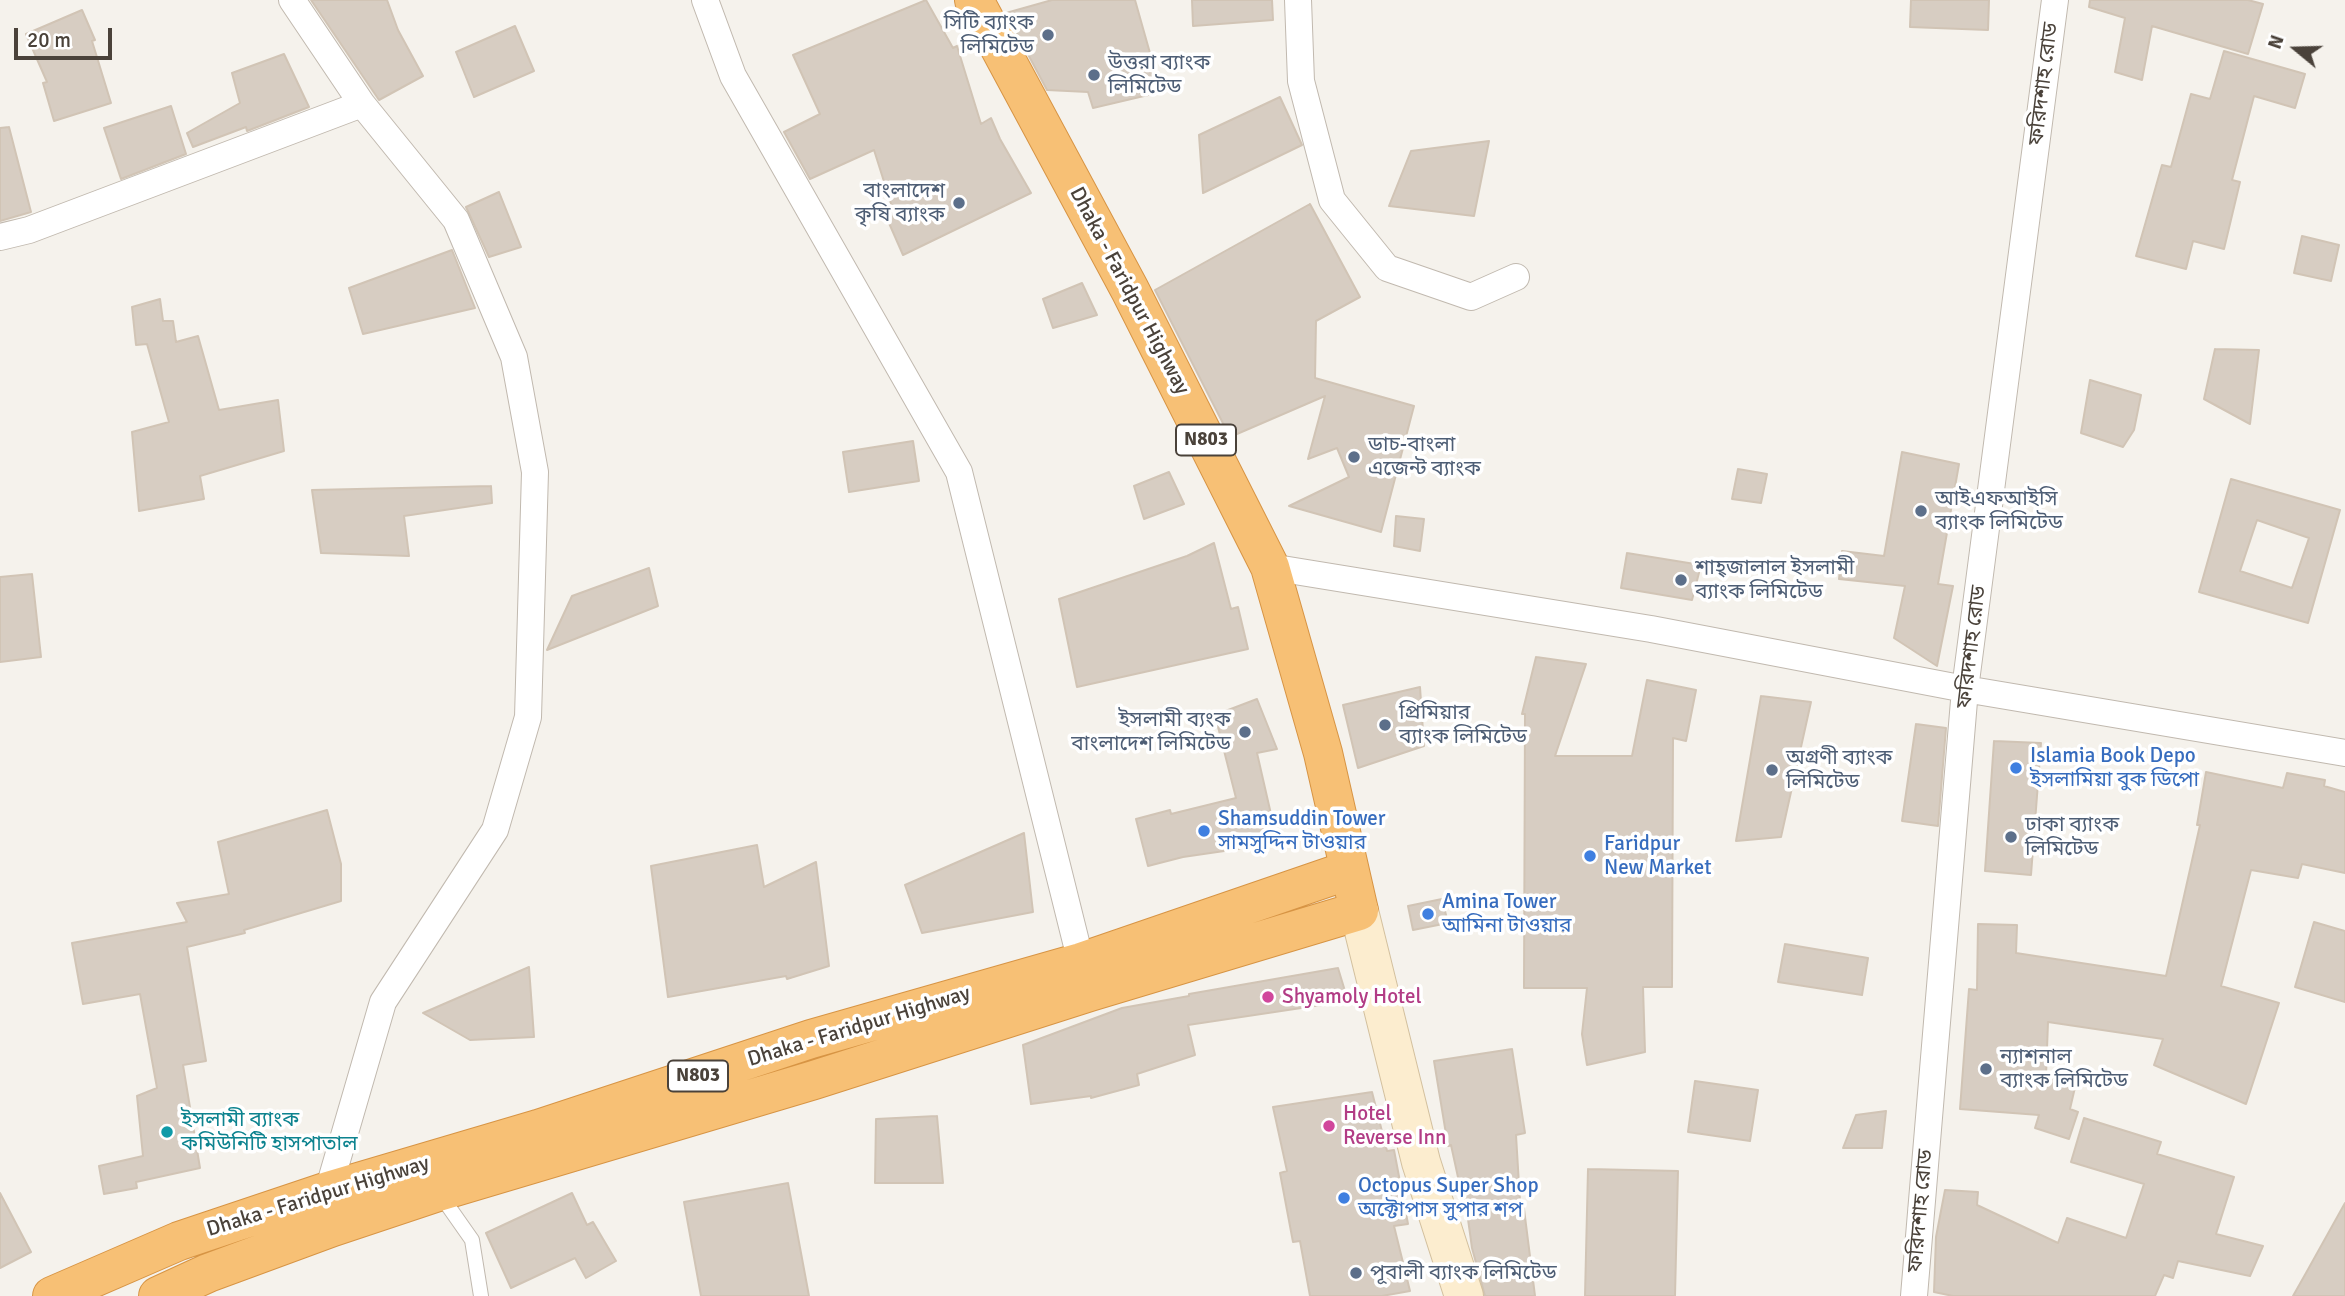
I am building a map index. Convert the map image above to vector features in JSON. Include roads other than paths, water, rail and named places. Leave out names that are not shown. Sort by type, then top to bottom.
[{"type":"highway","name":"Dhaka - Faridpur Highway","points":[[52,1296],[179,1241],[330,1209],[438,1192],[814,1080],[1090,992],[1359,911],[1323,753],[1270,567],[1130,290],[974,0]]},
{"type":"highway","name":"Dhaka - Faridpur Highway","points":[[158,1296],[330,1209],[538,1129],[811,1039],[1081,962],[1349,870]]},
{"type":"main road","points":[[1359,911],[1421,1162],[1464,1296]]},
{"type":"street","points":[[292,0],[362,104],[456,220],[514,356],[535,472],[528,718],[495,830],[383,1002],[330,1209]]},
{"type":"street","points":[[705,0],[733,76],[960,472],[1081,962]]},
{"type":"street","points":[[1298,0],[1301,81],[1332,200],[1387,268],[1471,297],[1516,277]]},
{"type":"street","name":"ফরিদশাহ রোড","points":[[1914,1296],[1965,689],[2055,0]]},
{"type":"street","points":[[0,237],[41,225],[362,104]]},
{"type":"street","points":[[1270,567],[1651,629],[1965,689],[2345,753]]},
{"type":"lane","points":[[438,1192],[472,1240],[481,1296]]},
{"type":"place","name":"সিটি ব্যাংক লিমিটেড","points":[[1048,35]]},
{"type":"place","name":"উত্তরা ব্যাংক লিমিটেড","points":[[1094,75]]},
{"type":"place","name":"বাংলাদেশ কৃষি ব্যাংক","points":[[959,203]]},
{"type":"place","name":"ডাচ-বাংলা এজেন্ট ব্যাংক","points":[[1354,457]]},
{"type":"place","name":"আইএফআইসি ব্যাংক লিমিটেড","points":[[1921,511]]},
{"type":"place","name":"শাহ্জালাল ইসলামী ব্যাংক লিমিটেড","points":[[1681,580]]},
{"type":"place","name":"প্রিমিয়ার ব্যাংক লিমিটেড","points":[[1385,725]]},
{"type":"place","name":"ইসলামী ব্যংক বাংলাদেশ লিমিটেড","points":[[1245,732]]},
{"type":"place","name":"Islamia Book Depo ইসলামিয়া বুক ডিপো","points":[[2016,768]]},
{"type":"place","name":"অগ্রণী ব্যাংক লিমিটেড","points":[[1772,770]]},
{"type":"place","name":"Shamsuddin Tower সামসুদ্দিন টাওয়ার","points":[[1204,831]]},
{"type":"place","name":"ঢাকা ব্যাংক লিমিটেড","points":[[2011,837]]},
{"type":"place","name":"Faridpur New Market","points":[[1590,856]]},
{"type":"place","name":"Amina Tower আমিনা টাওয়ার","points":[[1428,914]]},
{"type":"place","name":"Shyamoly Hotel","points":[[1268,997]]},
{"type":"place","name":"ন্যাশনাল ব্যাংক লিমিটেড","points":[[1986,1069]]},
{"type":"place","name":"Hotel Reverse Inn","points":[[1329,1126]]},
{"type":"place","name":"ইসলামী ব্যাংক কমিউনিটি হাসপাতাল","points":[[167,1132]]},
{"type":"place","name":"Octopus Super Shop অক্টোপাস সুপার শপ","points":[[1344,1198]]},
{"type":"place","name":"পূবালী ব্যাংক লিমিটেড","points":[[1356,1273]]}]
